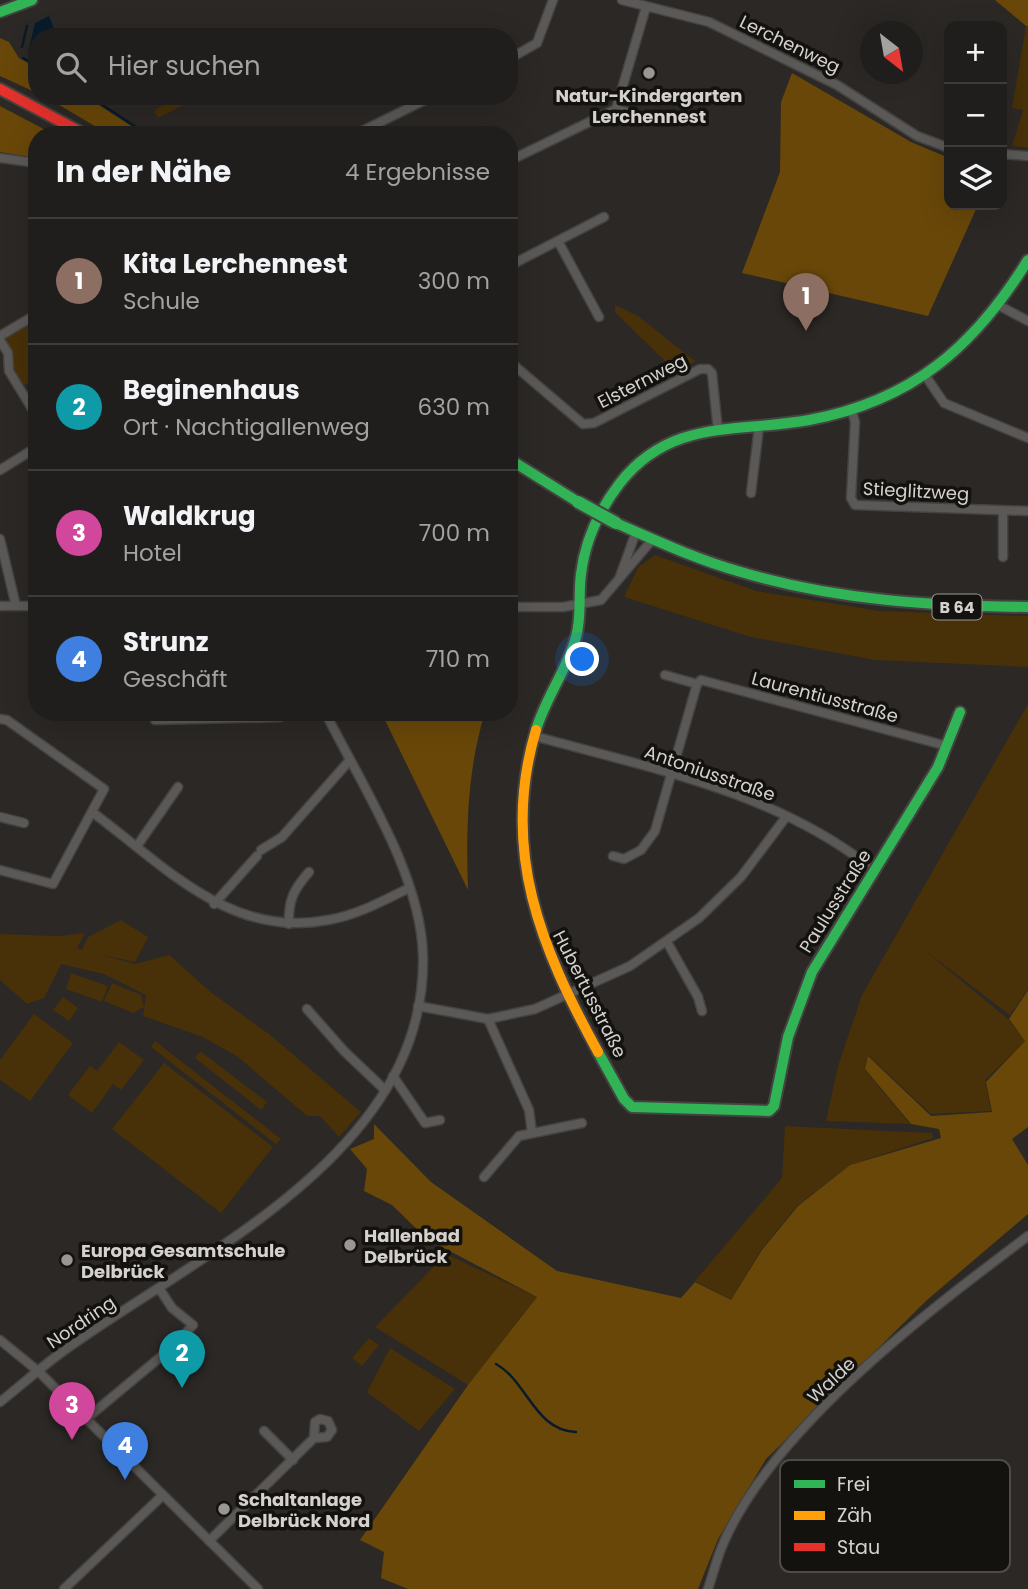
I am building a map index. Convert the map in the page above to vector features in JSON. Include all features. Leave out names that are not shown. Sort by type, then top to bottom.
[{"type":"street","points":[[0,12],[32,0]]},
{"type":"street","points":[[518,54],[537,43],[552,0]]},
{"type":"street","name":"Lerchenweg","points":[[622,0],[709,22],[837,85],[917,136],[946,147]]},
{"type":"street","points":[[616,109],[646,7]]},
{"type":"street","points":[[0,89],[28,104]]},
{"type":"street","points":[[30,105],[69,126]]},
{"type":"street","points":[[372,126],[415,105]]},
{"type":"street","points":[[518,157],[616,109],[643,117]]},
{"type":"street","points":[[1007,154],[1028,156]]},
{"type":"street","points":[[0,158],[28,162]]},
{"type":"street","points":[[518,261],[604,217]]},
{"type":"street","points":[[558,241],[599,317]]},
{"type":"street","name":"Hubertusstraße","points":[[761,1111],[632,1107],[624,1099],[568,997],[546,952],[530,904],[521,851],[522,794],[534,736],[544,704],[573,648],[581,605],[581,576],[589,541],[630,468],[666,443],[695,433],[809,421],[852,411],[888,397],[925,375],[962,348],[1000,306],[1028,260]]},
{"type":"street","points":[[1000,306],[1028,321]]},
{"type":"street","points":[[28,320],[0,338],[8,353],[9,371],[28,402]]},
{"type":"street","name":"Elsternweg","points":[[518,369],[583,424],[594,422],[700,369],[708,369],[712,373],[718,430]]},
{"type":"street","points":[[925,375],[944,403],[1028,438]]},
{"type":"street","name":"Stieglitzweg","points":[[852,411],[855,422],[851,498],[855,505],[1028,511]]},
{"type":"street","points":[[751,494],[759,427]]},
{"type":"street","points":[[0,470],[28,453]]},
{"type":"street","name":"B 64","points":[[518,465],[578,502],[652,540],[760,578],[817,590],[950,606],[1028,607]]},
{"type":"street","points":[[1003,511],[1003,557]]},
{"type":"street","points":[[619,582],[636,532]]},
{"type":"street","points":[[0,539],[16,606]]},
{"type":"street","points":[[518,607],[581,605],[601,600],[652,540]]},
{"type":"street","points":[[0,606],[28,606]]},
{"type":"street","name":"Laurentiusstraße","points":[[665,676],[697,684],[701,680],[947,746]]},
{"type":"street","points":[[613,856],[624,859],[641,850],[655,831],[697,684]]},
{"type":"street","name":"Paulusstraße","points":[[761,1111],[769,1111],[774,1106],[789,1037],[812,972],[870,878],[872,864],[938,767],[960,712]]},
{"type":"street","points":[[0,719],[7,720],[104,789],[53,884],[0,870]]},
{"type":"street","points":[[307,1009],[344,1051],[385,1090],[410,1037],[418,1006],[423,956],[409,888],[387,832],[329,721]]},
{"type":"street","name":"Antoniusstraße","points":[[534,736],[672,774],[786,817],[872,864]]},
{"type":"street","points":[[215,904],[259,853],[282,837],[349,761]]},
{"type":"street","points":[[137,846],[178,787]]},
{"type":"street","points":[[92,812],[215,904],[238,914],[289,924],[329,920],[368,908],[409,888]]},
{"type":"street","points":[[0,817],[23,823]]},
{"type":"street","points":[[418,1006],[488,1019],[535,1009],[568,997],[630,966],[699,918],[741,877],[786,817]]},
{"type":"street","points":[[289,924],[289,906],[294,890],[309,872]]},
{"type":"street","points":[[667,942],[698,997],[702,1011]]},
{"type":"street","points":[[488,1019],[529,1110],[532,1133]]},
{"type":"street","points":[[393,1076],[425,1123],[440,1120]]},
{"type":"street","name":"Nordring","points":[[0,1402],[38,1371],[280,1204],[369,1116],[385,1090]]},
{"type":"street","points":[[484,1177],[519,1136],[582,1123]]},
{"type":"street","name":"Walde","points":[[708,1589],[724,1543],[742,1510],[802,1430],[927,1316],[1028,1236]]},
{"type":"street","points":[[86,1419],[176,1344],[194,1325],[172,1308],[159,1288]]},
{"type":"street","points":[[0,1340],[38,1371],[258,1589]]},
{"type":"street","points":[[264,1431],[293,1460]]},
{"type":"street","points":[[209,1541],[314,1438]]},
{"type":"street","points":[[64,1589],[163,1494]]},
{"type":"shaded area","points":[[995,0],[1028,0],[1028,26],[1026,26]]},
{"type":"shaded area","points":[[1026,26],[1028,148],[1012,146],[1023,110],[1012,108]]},
{"type":"shaded area","points":[[0,38],[9,42],[19,58],[28,63],[28,89],[0,76]]},
{"type":"shaded area","points":[[792,73],[911,142],[944,156],[944,210],[976,210],[928,316],[742,273],[780,172],[781,102]]},
{"type":"shaded area","points":[[59,105],[99,105],[131,126],[95,126]]},
{"type":"shaded area","points":[[164,105],[183,105],[159,117],[155,114],[156,109]]},
{"type":"shaded area","points":[[0,106],[38,126],[28,126],[28,157],[0,152]]},
{"type":"shaded area","points":[[615,305],[638,316],[696,362],[683,366],[678,374],[615,312]]},
{"type":"shaded area","points":[[28,322],[28,383],[22,387],[11,369],[3,337]]},
{"type":"shaded area","points":[[655,555],[756,591],[880,611],[1028,616],[1028,667],[875,660],[751,637],[624,597],[638,567]]},
{"type":"shaded area","points":[[1028,704],[1028,989],[1010,1015],[923,949],[1008,1019],[1025,1041],[985,1080],[991,1111],[931,1114],[868,1055],[865,1070],[910,1124],[826,1121],[838,1066],[862,995]]},
{"type":"shaded area","points":[[385,721],[483,721],[474,757],[469,801],[468,890]]},
{"type":"shaded area","points":[[121,920],[148,937],[135,962],[98,954],[135,964],[169,955],[212,993],[269,1034],[361,1112],[339,1137],[320,1116],[307,1116],[238,1057],[203,1037],[143,1016],[146,995],[104,974],[61,964],[44,998],[27,1004],[0,980],[0,934],[58,936],[85,933],[77,948],[82,950],[88,937]]},
{"type":"shaded area","points":[[71,973],[108,986],[102,1002],[66,989]]},
{"type":"shaded area","points":[[112,983],[141,995],[144,1007],[133,1013],[104,1001]]},
{"type":"shaded area","points":[[1028,990],[1028,1127],[1012,1139],[1028,1165],[1028,1214],[927,1300],[766,1459],[718,1539],[698,1589],[408,1589],[381,1578],[384,1552],[360,1540],[468,1385],[537,1297],[427,1239],[392,1205],[364,1191],[367,1169],[350,1149],[374,1139],[374,1124],[431,1182],[557,1271],[681,1298],[695,1282],[731,1300],[762,1250],[798,1206],[850,1165],[941,1138],[939,1129],[911,1124],[865,1069],[868,1056],[931,1116],[992,1112],[986,1082],[1025,1041],[1009,1019]]},
{"type":"shaded area","points":[[63,997],[78,1008],[69,1021],[53,1010]]},
{"type":"shaded area","points":[[34,1014],[73,1043],[30,1101],[0,1080],[0,1060]]},
{"type":"shaded area","points":[[155,1041],[281,1139],[276,1144],[151,1047]]},
{"type":"shaded area","points":[[119,1042],[144,1060],[121,1090],[113,1084],[92,1113],[68,1095],[90,1066],[97,1071]]},
{"type":"shaded area","points":[[200,1051],[267,1102],[261,1110],[195,1058]]},
{"type":"shaded area","points":[[164,1063],[273,1147],[221,1213],[112,1129]]},
{"type":"shaded area","points":[[785,1126],[932,1133],[933,1138],[850,1165],[797,1206],[762,1249],[731,1300],[695,1281],[782,1178]]},
{"type":"shaded area","points":[[446,1254],[537,1297],[468,1385],[375,1327]]},
{"type":"shaded area","points":[[369,1338],[379,1345],[362,1366],[352,1358]]},
{"type":"shaded area","points":[[390,1348],[455,1389],[419,1431],[367,1392]]},
{"type":"water","points":[[49,16],[54,28],[34,28],[35,23]]},
{"type":"waterway","points":[[22,47],[27,26]]},
{"type":"waterway","points":[[23,58],[28,61]]},
{"type":"waterway","points":[[103,105],[134,126]]},
{"type":"waterway","points":[[496,1364],[516,1382],[541,1415],[562,1429],[576,1432]]},
{"type":"traffic: fast","points":[[0,12],[32,0]]},
{"type":"traffic: fast","points":[[536,730],[576,637],[581,574],[590,538],[613,493],[640,462],[683,438],[707,432],[809,420],[846,411],[909,384],[937,366],[962,344],[985,319],[1028,260]]},
{"type":"traffic: fast","points":[[518,465],[578,502]]},
{"type":"traffic: fast","points":[[578,502],[616,523]]},
{"type":"traffic: fast","points":[[616,523],[678,550],[776,582],[883,600],[1028,607]]},
{"type":"traffic: fast","points":[[598,1052],[624,1099],[632,1107],[769,1111],[774,1106],[788,1037],[812,972],[938,767],[960,712]]},
{"type":"traffic: slow","points":[[536,730],[526,774],[522,816],[532,897],[559,975],[598,1052]]},
{"type":"traffic: jam","points":[[0,89],[28,104]]},
{"type":"traffic: jam","points":[[30,105],[69,126]]},
{"type":"place","name":"Natur-Kindergarten Lerchennest","points":[[649,73]]},
{"type":"place","name":"Kita Lerchennest","points":[[806,331]]},
{"type":"place","name":"Hallenbad Delbrück","points":[[350,1245]]},
{"type":"place","name":"Europa Gesamtschule Delbrück","points":[[67,1260]]},
{"type":"place","name":"Beginenhaus","points":[[182,1388]]},
{"type":"place","name":"Waldkrug","points":[[72,1440]]},
{"type":"place","name":"Strunz","points":[[125,1480]]},
{"type":"place","name":"Schaltanlage Delbrück Nord","points":[[224,1509]]}]
